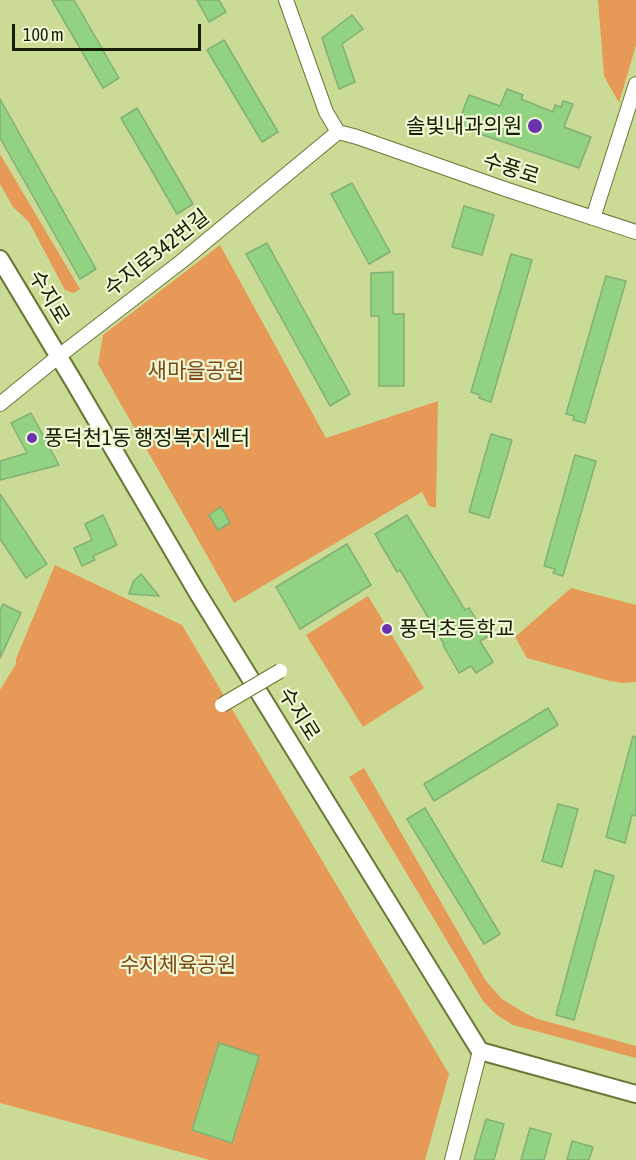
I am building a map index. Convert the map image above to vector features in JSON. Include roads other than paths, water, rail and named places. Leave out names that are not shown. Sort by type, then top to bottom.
[{"type":"main road","name":"수지로","points":[[0,259],[197,592],[480,1051]]},
{"type":"main road","points":[[480,1051],[636,1094]]},
{"type":"street","points":[[286,0],[326,112],[338,132]]},
{"type":"street","points":[[593,218],[636,84]]},
{"type":"street","name":"수풍로","points":[[338,132],[636,232]]},
{"type":"street","name":"수지로342번길","points":[[0,404],[182,261],[338,132]]},
{"type":"street","points":[[222,705],[280,671]]},
{"type":"street","points":[[452,1160],[480,1051]]},
{"type":"place","name":"솔빛내과의원","points":[[535,126]]},
{"type":"place","name":"풍덕천1동 행정복지센터","points":[[32,438]]},
{"type":"place","name":"풍덕초등학교","points":[[387,629]]},
{"type":"park label","name":"새마을공원","points":[[196,371]]},
{"type":"park label","name":"수지체육공원","points":[[178,965]]}]
